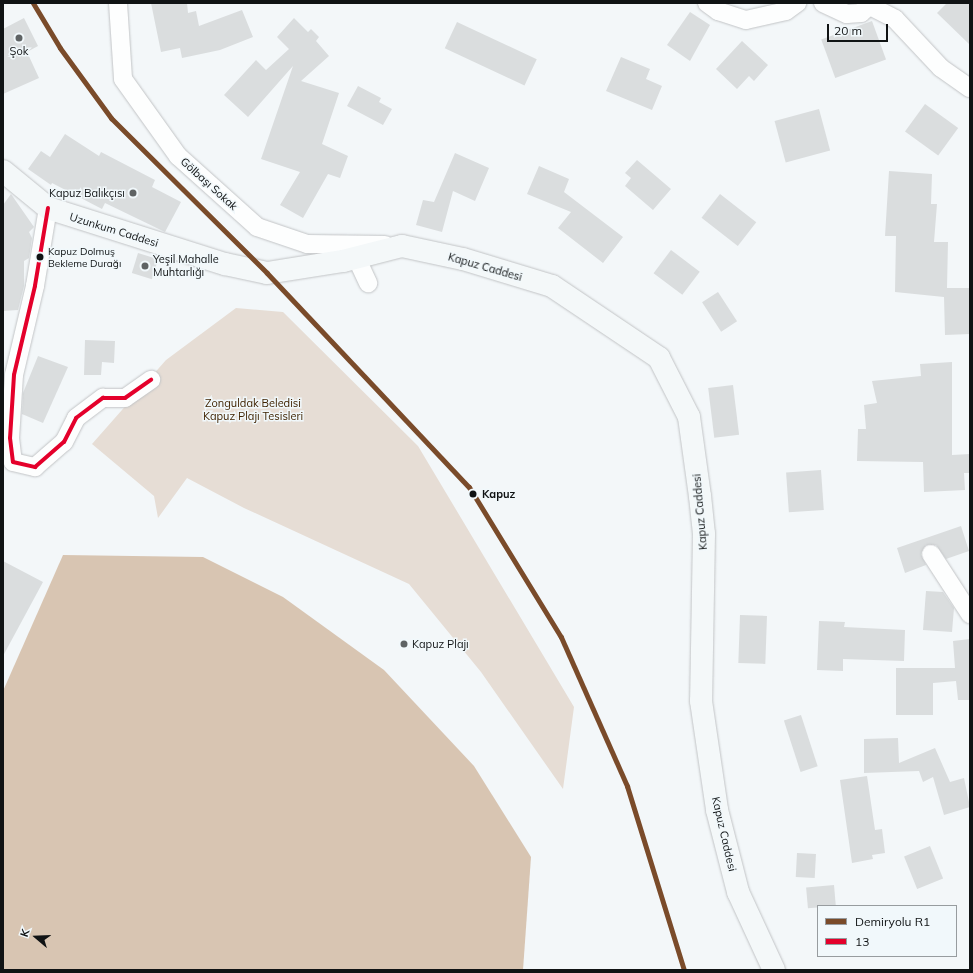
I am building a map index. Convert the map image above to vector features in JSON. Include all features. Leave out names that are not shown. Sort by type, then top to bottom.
[{"type":"main road","name":"Uzunkum Caddesi","points":[[3,171],[48,208],[225,264],[267,273],[356,257],[402,246]]},
{"type":"main road","name":"Kapuz Caddesi","points":[[402,246],[462,259],[552,286],[659,358],[689,417],[704,534],[701,701],[717,810],[738,892],[774,970]]},
{"type":"street","name":"Gölbaşı Sokak","points":[[118,3],[123,79],[178,156],[257,227],[307,244],[402,246]]},
{"type":"street","points":[[707,3],[718,12],[746,20],[786,10],[797,3]]},
{"type":"street","points":[[823,3],[847,14],[861,12],[871,5],[895,19],[941,68],[970,88]]},
{"type":"street","points":[[48,208],[35,286],[14,375],[10,438],[13,462],[35,467],[64,442],[76,418],[102,398],[125,398],[151,380]]},
{"type":"street","points":[[356,257],[368,284]]},
{"type":"street","points":[[931,554],[970,614]]},
{"type":"green space","name":"Zonguldak Beledisi Kapuz Plajı Tesisleri","points":[[236,308],[283,312],[418,446],[574,707],[563,789],[481,672],[409,584],[244,508],[187,478],[158,518],[154,496],[92,444],[166,360]]},
{"type":"shaded area","points":[[63,555],[203,557],[283,597],[384,670],[474,766],[531,857],[523,970],[3,970],[3,691]]},
{"type":"building","points":[[151,3],[187,3],[188,13],[196,11],[199,26],[242,10],[253,37],[220,50],[182,58],[180,48],[161,52]]},
{"type":"building","points":[[947,3],[970,3],[970,45],[937,13]]},
{"type":"building","points":[[690,12],[710,25],[690,61],[667,45]]},
{"type":"building","points":[[24,18],[38,46],[27,52],[39,78],[3,94],[3,29]]},
{"type":"building","points":[[294,18],[308,32],[311,29],[319,37],[316,41],[329,56],[301,81],[339,93],[322,144],[348,156],[340,178],[328,174],[303,218],[280,205],[300,172],[261,159],[293,66],[248,117],[224,95],[256,60],[266,70],[289,49],[277,37]]},
{"type":"building","points":[[872,21],[886,60],[835,78],[821,39]]},
{"type":"building","points":[[457,22],[537,59],[524,85],[445,48]]},
{"type":"building","points":[[742,41],[768,65],[754,81],[749,76],[737,89],[716,69]]},
{"type":"building","points":[[621,57],[650,69],[646,79],[662,86],[652,110],[606,91]]},
{"type":"building","points":[[358,86],[381,98],[379,102],[392,109],[383,125],[347,106]]},
{"type":"building","points":[[925,104],[958,128],[938,156],[905,132]]},
{"type":"building","points":[[819,109],[830,151],[786,162],[775,121]]},
{"type":"building","points":[[65,134],[99,156],[101,152],[155,180],[152,187],[181,202],[165,232],[105,203],[102,209],[52,183],[51,185],[28,169],[41,151],[50,157]]},
{"type":"building","points":[[455,153],[489,168],[475,201],[453,191],[442,232],[416,225],[423,200],[434,202]]},
{"type":"building","points":[[637,160],[671,189],[653,210],[625,186],[631,178],[625,173]]},
{"type":"building","points":[[539,166],[569,179],[564,192],[623,237],[603,263],[558,228],[571,212],[527,194]]},
{"type":"building","points":[[889,171],[932,174],[931,204],[937,204],[934,242],[948,242],[947,288],[970,288],[970,334],[945,335],[944,297],[895,292],[896,236],[885,236]]},
{"type":"building","points":[[11,194],[34,227],[29,232],[32,238],[29,258],[24,261],[24,286],[18,310],[3,311],[3,205]]},
{"type":"building","points":[[720,194],[756,222],[738,246],[702,218]]},
{"type":"building","points":[[671,250],[700,272],[682,295],[654,273]]},
{"type":"building","name":"Yeşil Mahalle Muhtarlığı","points":[[138,253],[158,259],[152,279],[132,273]]},
{"type":"building","points":[[718,292],[737,321],[721,332],[702,302]]},
{"type":"building","points":[[85,340],[115,341],[114,363],[102,362],[101,375],[84,375]]},
{"type":"building","points":[[38,356],[68,367],[43,423],[22,414],[23,393]]},
{"type":"building","points":[[952,362],[952,455],[970,454],[970,473],[964,473],[965,490],[924,492],[923,462],[857,461],[858,429],[866,429],[864,405],[877,403],[872,381],[921,376],[920,364]]},
{"type":"building","points":[[733,385],[739,435],[714,438],[708,388]]},
{"type":"building","points":[[821,470],[824,510],[789,512],[786,472]]},
{"type":"building","points":[[961,526],[969,551],[946,559],[936,545],[926,545],[921,554],[926,565],[905,573],[897,548]]},
{"type":"building","points":[[3,561],[43,582],[3,656]]},
{"type":"building","points":[[926,591],[943,592],[954,608],[952,632],[923,630]]},
{"type":"building","points":[[740,615],[767,616],[765,664],[738,663]]},
{"type":"building","points":[[819,621],[845,622],[844,627],[905,630],[904,661],[843,659],[843,671],[817,670]]},
{"type":"building","points":[[970,639],[970,700],[958,700],[956,681],[933,683],[933,715],[896,715],[896,668],[955,668],[953,641]]},
{"type":"building","points":[[801,715],[818,766],[801,772],[784,721]]},
{"type":"building","points":[[898,738],[899,763],[935,748],[950,782],[964,778],[970,807],[944,815],[933,777],[923,782],[919,771],[864,773],[864,739]]},
{"type":"building","points":[[867,776],[875,830],[882,829],[885,853],[872,855],[873,859],[852,863],[840,780]]},
{"type":"building","points":[[930,846],[943,878],[917,889],[904,856]]},
{"type":"building","points":[[797,853],[816,854],[815,878],[796,877]]},
{"type":"building","points":[[834,885],[836,905],[817,905],[817,908],[808,908],[806,887]]},
{"type":"rail line","name":"R1","points":[[33,3],[60,48],[111,118],[267,273],[469,487],[561,637],[627,786],[684,970]]},
{"type":"transit line","name":"13","points":[[48,208],[35,286],[14,375],[10,438],[13,462],[35,467],[64,442],[76,418],[103,398],[125,398],[151,380]]},
{"type":"place","name":"Şok","points":[[19,38]]},
{"type":"place","name":"Kapuz Balıkçısı","points":[[133,193]]},
{"type":"place","name":"Kapuz Dolmuş Bekleme Durağı","points":[[40,257]]},
{"type":"place","name":"Yeşil Mahalle Muhtarlığı","points":[[145,266]]},
{"type":"place","name":"Kapuz","points":[[473,494]]},
{"type":"place","name":"Kapuz Plajı","points":[[404,644]]}]
